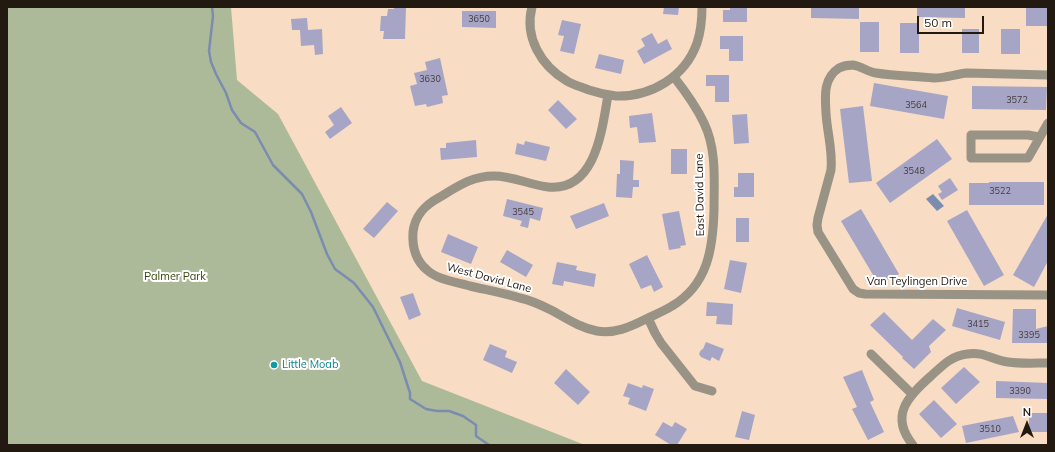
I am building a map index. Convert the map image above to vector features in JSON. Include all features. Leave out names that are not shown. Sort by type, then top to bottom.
[{"type":"street","points":[[532,7],[529,23],[531,36],[533,44],[546,64],[556,74],[567,81],[608,95],[618,96],[640,93],[663,84],[674,77],[688,61],[697,44],[701,25],[702,7]]},
{"type":"street","name":"Van Teylingen Drive","points":[[1048,75],[967,73],[943,78],[934,78],[876,73],[854,65],[840,67],[829,77],[827,83],[827,122],[832,163],[817,225],[818,232],[853,289],[859,293],[1048,295]]},
{"type":"street","name":"East David Lane","points":[[648,318],[672,307],[690,293],[699,280],[706,265],[713,241],[714,170],[708,133],[698,112],[674,77]]},
{"type":"street","name":"West David Lane","points":[[608,95],[603,124],[597,144],[590,164],[581,177],[566,186],[557,188],[546,187],[502,176],[485,177],[464,182],[431,202],[418,215],[414,224],[413,232],[414,250],[422,265],[437,277],[522,298],[550,309],[582,327],[591,330],[621,330],[648,318]]},
{"type":"street","points":[[1039,138],[1028,135],[971,135],[971,158],[1028,158],[1048,122]]},
{"type":"street","points":[[648,318],[661,342],[696,386],[712,391]]},
{"type":"street","points":[[913,445],[906,437],[903,428],[902,420],[906,403],[918,387],[949,360],[957,356],[975,353],[984,354],[1007,362],[1048,363]]},
{"type":"street","points":[[871,354],[912,394]]},
{"type":"green space","name":"Palmer Park","points":[[7,7],[231,7],[237,80],[278,114],[422,381],[585,445],[7,445]]},
{"type":"water","points":[[933,194],[944,206],[937,211],[926,199]]},
{"type":"building","points":[[394,7],[406,7],[405,39],[383,39],[384,31],[380,31],[381,16],[387,16],[388,9],[394,9]]},
{"type":"building","points":[[664,7],[679,7],[678,15],[663,14]]},
{"type":"building","points":[[730,7],[747,7],[747,22],[723,22],[723,10],[730,10]]},
{"type":"building","points":[[811,7],[859,7],[859,19],[811,18]]},
{"type":"building","points":[[917,7],[965,7],[965,18],[917,17]]},
{"type":"building","points":[[1048,7],[1048,26],[1026,26],[1026,8]]},
{"type":"building","points":[[462,11],[496,11],[496,28],[462,27]]},
{"type":"building","points":[[307,18],[308,30],[322,29],[323,54],[315,55],[314,45],[301,46],[300,30],[292,30],[291,19]]},
{"type":"building","points":[[562,20],[581,24],[574,54],[560,51],[564,36],[558,35]]},
{"type":"building","points":[[860,22],[879,22],[879,52],[860,52]]},
{"type":"building","points":[[900,23],[919,23],[919,53],[900,53]]},
{"type":"building","points":[[962,29],[979,29],[979,53],[962,53]]},
{"type":"building","points":[[1001,29],[1020,29],[1020,54],[1001,54]]},
{"type":"building","points":[[652,33],[658,44],[667,39],[672,49],[644,64],[637,51],[645,46],[641,39]]},
{"type":"building","points":[[720,36],[743,36],[743,61],[729,61],[729,49],[720,49]]},
{"type":"building","points":[[599,54],[624,60],[621,74],[595,68]]},
{"type":"building","points":[[440,58],[448,95],[442,96],[443,103],[427,107],[426,104],[415,106],[410,86],[417,84],[414,73],[427,70],[425,62]]},
{"type":"building","points":[[706,75],[729,75],[729,102],[715,102],[715,86],[706,86]]},
{"type":"building","points":[[874,83],[948,96],[944,119],[870,106]]},
{"type":"building","points":[[972,86],[1047,87],[1046,110],[972,109]]},
{"type":"building","points":[[558,100],[577,119],[566,129],[548,110]]},
{"type":"building","points":[[863,106],[872,181],[849,183],[840,109]]},
{"type":"building","points":[[341,107],[352,123],[330,139],[325,132],[334,125],[328,116]]},
{"type":"building","points":[[652,113],[656,142],[639,143],[637,127],[630,128],[629,116]]},
{"type":"building","points":[[747,114],[749,143],[734,144],[732,115]]},
{"type":"building","points":[[937,139],[952,159],[890,203],[876,183]]},
{"type":"building","points":[[476,140],[477,157],[441,160],[440,148],[446,148],[446,143]]},
{"type":"building","points":[[525,141],[550,147],[546,161],[515,154],[517,143],[524,145]]},
{"type":"building","points":[[671,149],[687,149],[687,174],[671,174]]},
{"type":"building","points":[[620,160],[634,161],[633,180],[639,180],[639,187],[633,187],[632,198],[616,197],[617,174],[620,174]]},
{"type":"building","points":[[738,173],[754,173],[754,197],[734,197],[734,187],[738,187]]},
{"type":"building","points":[[950,178],[958,190],[942,200],[938,194],[942,192],[938,186]]},
{"type":"building","points":[[1044,182],[1044,205],[969,205],[969,183]]},
{"type":"building","points":[[507,199],[543,208],[540,221],[530,218],[528,228],[520,226],[522,221],[503,216]]},
{"type":"building","points":[[387,202],[398,211],[374,238],[363,229]]},
{"type":"building","points":[[604,203],[609,216],[576,229],[570,216]]},
{"type":"building","points":[[861,209],[899,274],[879,285],[841,221]]},
{"type":"building","points":[[967,210],[1004,275],[984,286],[947,221]]},
{"type":"building","points":[[679,211],[686,245],[680,246],[681,248],[669,250],[662,214]]},
{"type":"building","points":[[1048,214],[1048,261],[1034,287],[1013,275]]},
{"type":"building","points":[[736,218],[749,218],[749,242],[736,242]]},
{"type":"building","points":[[448,234],[478,247],[471,264],[441,252]]},
{"type":"building","points":[[507,250],[533,265],[526,277],[500,262]]},
{"type":"building","points":[[647,255],[663,287],[654,292],[651,285],[641,289],[629,264]]},
{"type":"building","points":[[730,260],[747,263],[741,293],[724,289]]},
{"type":"building","points":[[557,262],[577,266],[576,270],[596,274],[594,287],[564,281],[563,286],[552,284]]},
{"type":"building","points":[[413,293],[421,315],[409,320],[400,297]]},
{"type":"building","points":[[707,302],[733,304],[732,325],[716,324],[717,316],[706,316]]},
{"type":"building","points":[[957,308],[1005,322],[1000,340],[952,326]]},
{"type":"building","points":[[1013,309],[1036,309],[1036,329],[1048,326],[1048,343],[1012,343]]},
{"type":"building","points":[[884,312],[912,340],[933,319],[946,330],[929,346],[931,352],[914,369],[870,325]]},
{"type":"building","points":[[706,342],[724,349],[719,361],[712,357],[710,361],[701,357],[699,354]]},
{"type":"building","points":[[490,344],[507,351],[505,357],[517,362],[512,373],[483,360]]},
{"type":"building","points":[[964,367],[980,382],[956,404],[941,388]]},
{"type":"building","points":[[566,369],[590,392],[578,405],[554,383]]},
{"type":"building","points":[[862,370],[874,400],[870,402],[884,432],[868,440],[852,409],[857,407],[843,377]]},
{"type":"building","points":[[996,381],[1048,383],[1048,399],[996,398]]},
{"type":"building","points":[[628,383],[642,388],[643,385],[654,389],[646,411],[628,404],[630,398],[623,396]]},
{"type":"building","points":[[934,400],[957,424],[941,438],[919,414]]},
{"type":"building","points":[[742,411],[755,415],[749,440],[735,437]]},
{"type":"building","points":[[1029,413],[1048,413],[1048,432],[1029,432]]},
{"type":"building","points":[[1013,416],[1019,432],[966,443],[962,426]]},
{"type":"building","points":[[663,422],[672,427],[675,422],[687,429],[677,445],[671,445],[655,435]]},
{"type":"waterway","points":[[212,7],[213,16],[209,51],[211,62],[226,93],[232,110],[241,123],[255,132],[273,165],[302,194],[311,212],[327,254],[335,269],[354,283],[373,307],[400,362],[410,393],[410,399],[426,409],[449,411],[463,416],[476,425],[476,436],[489,445]]},
{"type":"place","name":"Little Moab","points":[[274,365]]}]
